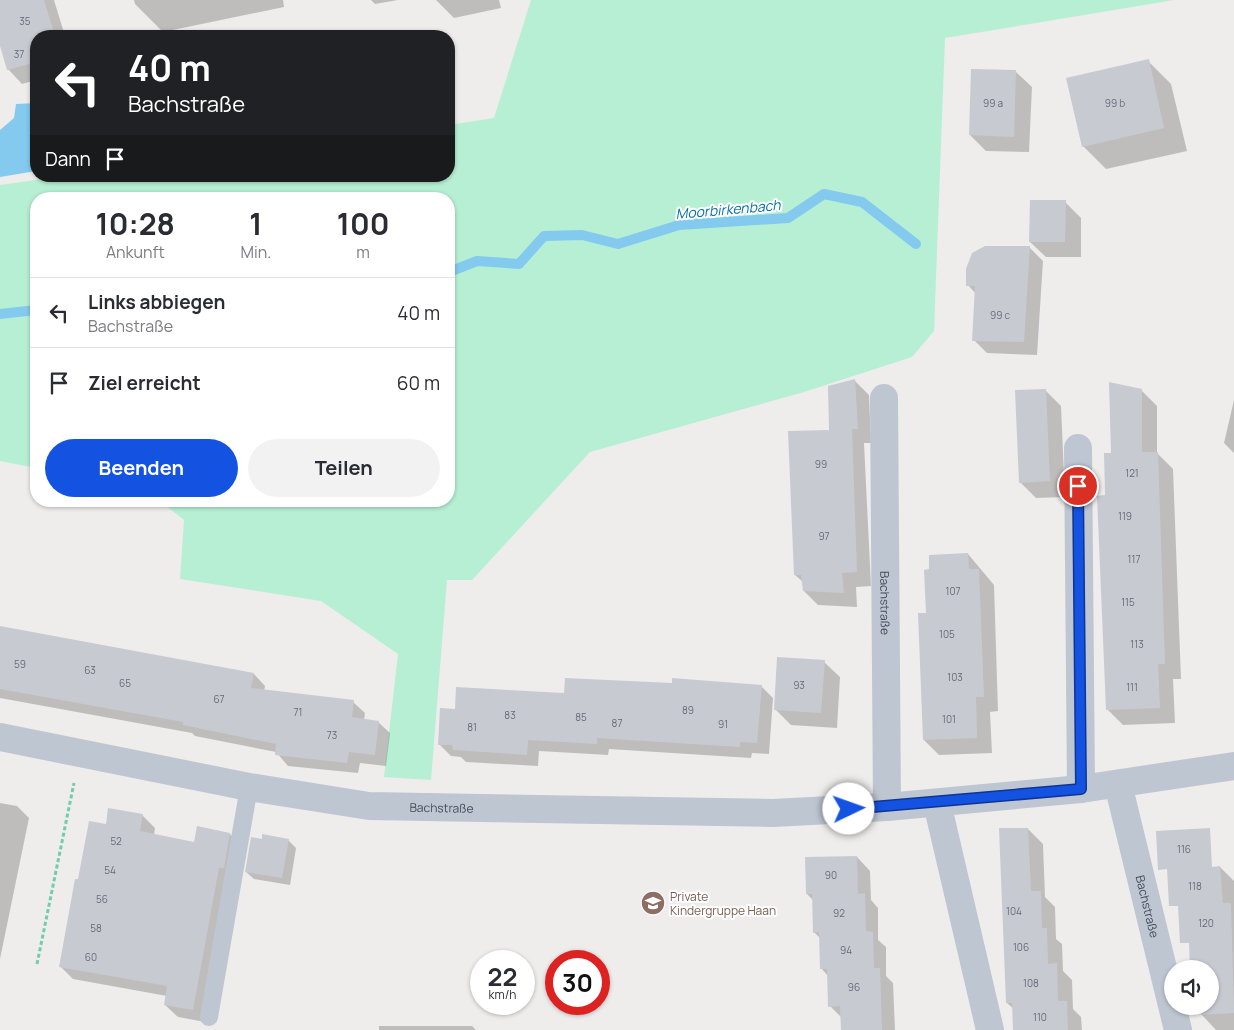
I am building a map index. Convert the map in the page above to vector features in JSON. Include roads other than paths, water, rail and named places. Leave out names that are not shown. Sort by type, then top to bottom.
[{"type":"street","name":"Bachstraße","points":[[884,398],[887,807]]},
{"type":"street","points":[[1078,448],[1081,789]]},
{"type":"street","name":"Bachstraße","points":[[0,737],[249,788],[369,806],[773,813],[887,807],[1081,789],[1234,766]]},
{"type":"street","name":"Bachstraße","points":[[1118,784],[1178,1030]]},
{"type":"street","points":[[937,803],[990,1030]]},
{"type":"lane","points":[[209,1017],[249,788]]},
{"type":"water","points":[[30,103],[30,172],[0,177],[0,130],[14,118],[16,104]]},
{"type":"waterway","name":"Moorbirkenbach","points":[[455,270],[477,261],[519,264],[544,236],[582,235],[618,244],[679,225],[788,218],[824,194],[862,202],[916,244]]},
{"type":"waterway","name":"Moorbirkenbach","points":[[0,314],[30,311]]},
{"type":"place","name":"Private Kindergruppe Haan","points":[[653,903]]}]
